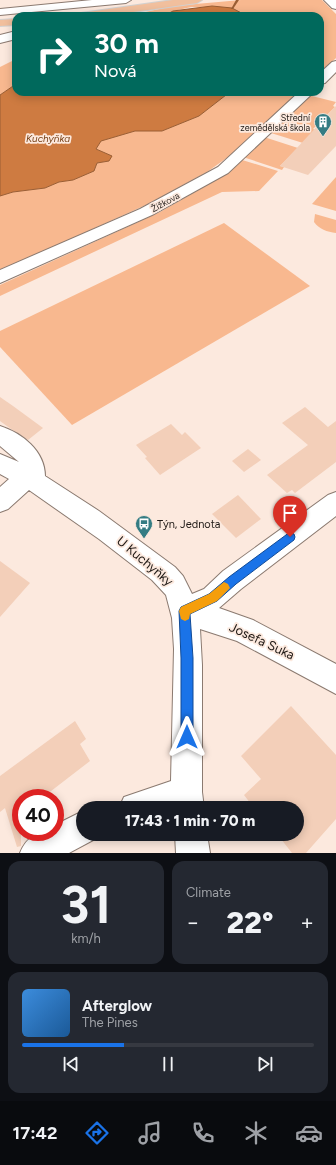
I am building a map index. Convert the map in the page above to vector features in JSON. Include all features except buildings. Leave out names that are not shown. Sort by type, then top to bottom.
[{"type":"main road","points":[[110,12],[198,0]]},
{"type":"main road","points":[[0,23],[12,24]]},
{"type":"street","points":[[0,12],[121,0]]},
{"type":"street","points":[[329,0],[336,6]]},
{"type":"street","points":[[0,39],[12,36]]},
{"type":"street","points":[[324,76],[336,65]]},
{"type":"street","name":"Žižkova","points":[[0,277],[146,212],[223,170],[303,96]]},
{"type":"street","points":[[0,435],[29,457],[34,471],[30,479],[0,502]]},
{"type":"street","name":"U Kuchyňky","points":[[0,464],[30,479],[85,515],[164,575],[177,589],[184,611],[187,670],[187,800]]},
{"type":"street","points":[[184,611],[213,598],[232,580],[336,502]]},
{"type":"street","name":"Josefa Suka","points":[[184,611],[243,629],[293,655],[336,680]]},
{"type":"street","points":[[37,853],[76,831]]},
{"type":"street","points":[[192,841],[193,853]]},
{"type":"shaded area","points":[[241,0],[322,0],[336,14],[336,58],[324,69],[324,12],[240,12],[232,8],[191,7],[171,12],[145,12],[173,6]]},
{"type":"shaded area","points":[[12,61],[12,87],[0,95],[0,67]]},
{"type":"shaded area","points":[[225,96],[295,96],[228,157],[207,172],[148,204],[0,271],[0,196],[13,192],[45,188],[59,182],[73,180],[94,171],[97,163],[109,161],[111,156],[96,149],[100,141],[135,131],[162,131],[199,116]]},
{"type":"shaded area","points":[[307,96],[336,102],[333,106],[335,107],[313,129],[316,130],[303,143],[271,133],[269,131]]},
{"type":"shaded area","points":[[264,137],[298,148],[280,166],[284,167],[282,170],[246,158],[243,155]]},
{"type":"shaded area","points":[[239,159],[278,171],[259,191],[222,192],[0,296],[0,285],[160,212],[216,180],[213,178]]},
{"type":"shaded area","points":[[336,177],[336,211],[312,204]]},
{"type":"shaded area","points":[[315,214],[336,220],[336,233],[326,231],[318,227],[314,222]]},
{"type":"shaded area","points":[[224,223],[310,286],[72,425],[0,347],[0,331]]},
{"type":"water","points":[[212,6],[232,8],[240,12],[171,12]]},
{"type":"water","name":"Kuchyňka","points":[[12,87],[12,96],[225,96],[199,116],[162,131],[135,131],[101,141],[96,149],[112,156],[109,161],[97,163],[94,171],[73,180],[59,182],[45,188],[13,192],[0,196],[0,95]]},
{"type":"waterway","points":[[232,8],[238,0]]},
{"type":"slow traffic","points":[[185,615],[184,611],[213,598],[224,588]]},
{"type":"place","name":"Střední zemědělská škola","points":[[323,137]]},
{"type":"place","name":"Týn, Jednota","points":[[144,539]]},
{"type":"route","points":[[187,737],[187,658],[184,611],[213,598],[232,580],[290,537]]}]
